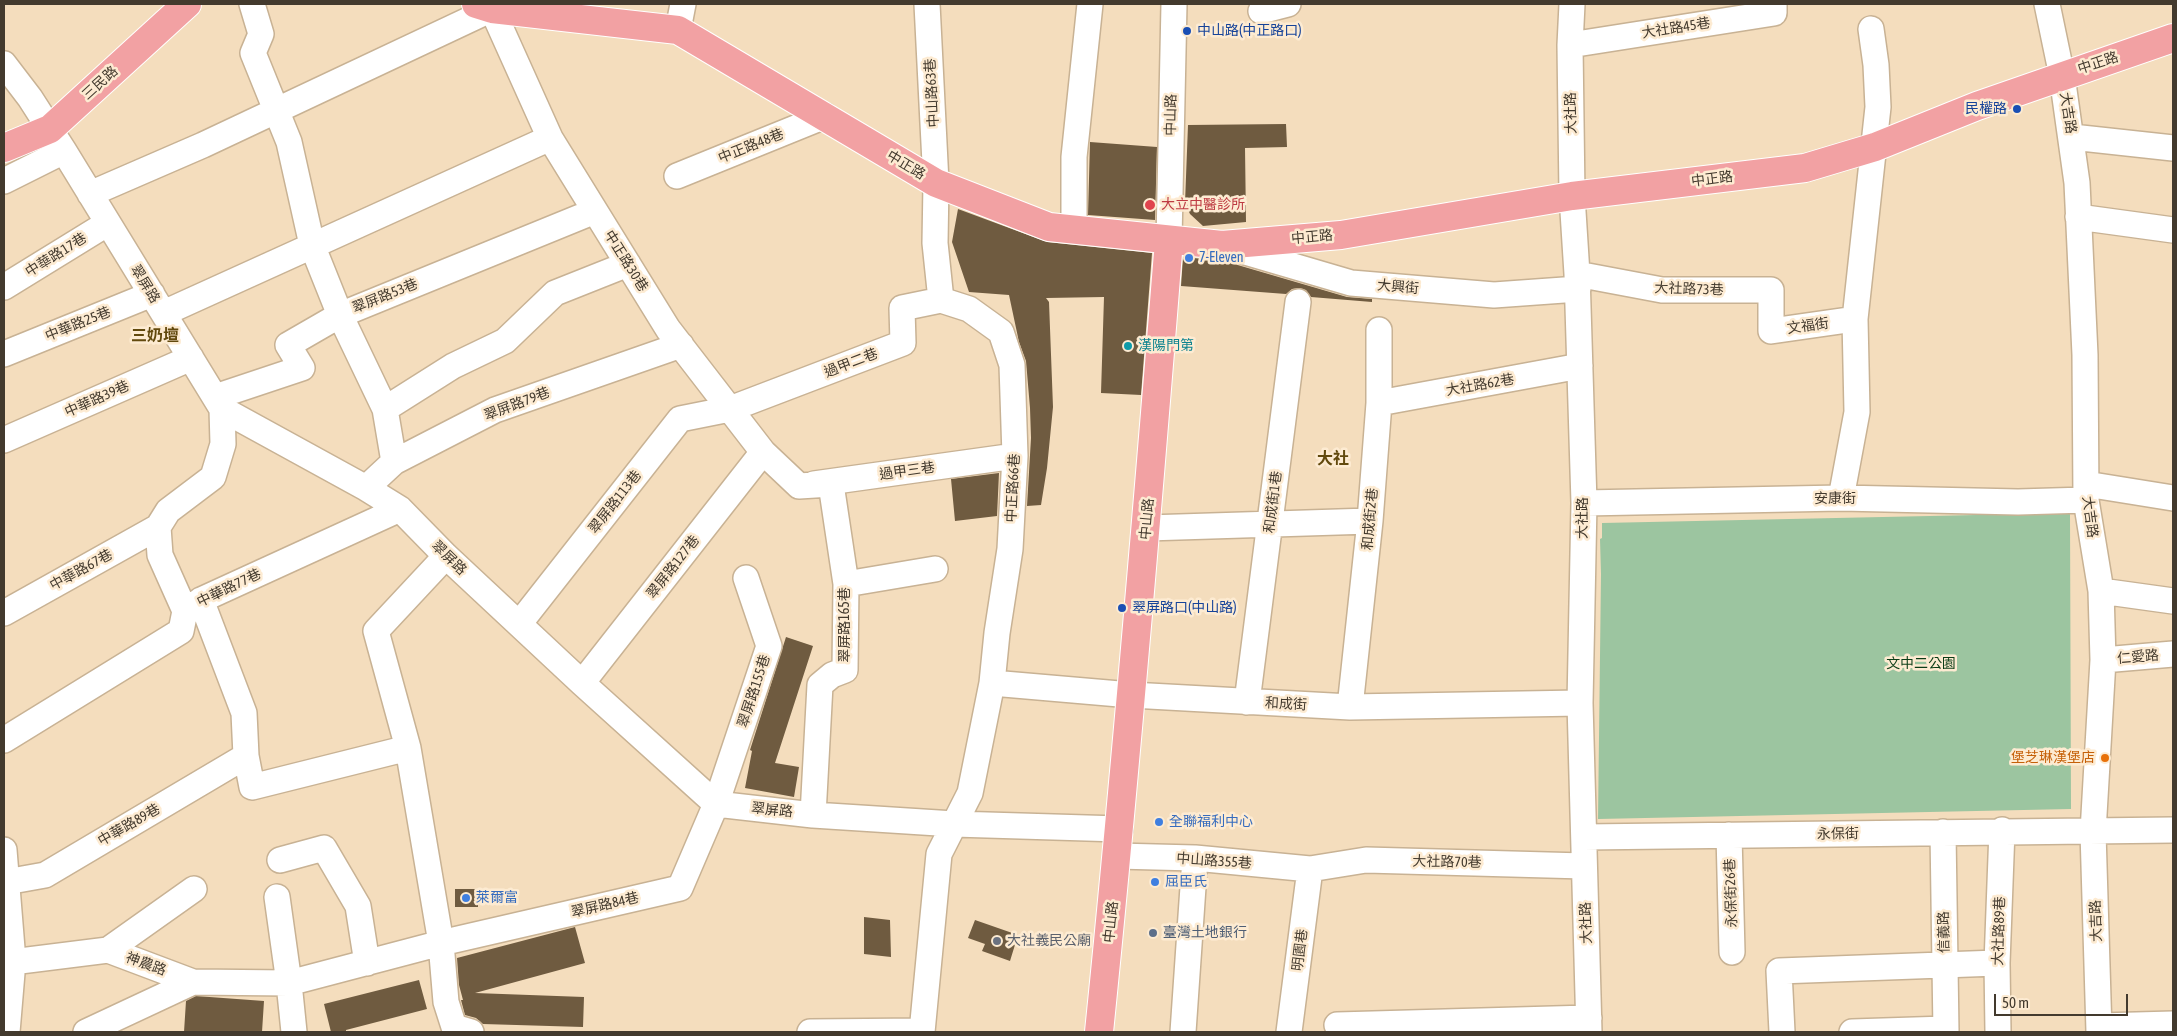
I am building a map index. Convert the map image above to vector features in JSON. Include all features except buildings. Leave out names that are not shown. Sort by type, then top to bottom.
[{"type":"main road","name":"三民路","points":[[4,148],[57,140],[188,4]]},
{"type":"main road","name":"中正路","points":[[484,7],[678,30],[936,183],[1049,226],[1222,245],[1341,235],[1572,196],[1805,168],[1875,147],[1977,106],[2173,38]]},
{"type":"main road","name":"中山路","points":[[1099,1032],[1120,829],[1169,240]]},
{"type":"street","points":[[252,4],[261,34],[252,52],[289,142],[312,245],[340,314],[385,409],[394,462]]},
{"type":"street","points":[[678,30],[682,4]]},
{"type":"street","name":"中山路63巷","points":[[927,4],[936,183]]},
{"type":"street","points":[[1074,229],[1074,157],[1090,4]]},
{"type":"street","name":"中山路","points":[[1169,240],[1174,4]]},
{"type":"street","points":[[1261,11],[1288,4]]},
{"type":"street","name":"大社路","points":[[1572,4],[1570,45],[1572,196],[1578,282],[1584,503],[1580,704],[1589,1025]]},
{"type":"street","name":"大社路45巷","points":[[1570,45],[1774,13],[1774,4]]},
{"type":"street","name":"大吉路","points":[[2047,4],[2072,137],[2085,355],[2086,492],[2101,591],[2103,660],[2093,832],[2099,1029]]},
{"type":"street","points":[[90,194],[203,145],[484,7]]},
{"type":"street","name":"中正路30巷","points":[[484,7],[550,138],[668,329],[763,452],[799,486]]},
{"type":"street","points":[[1841,498],[1857,412],[1855,319],[1878,107],[1876,65],[1871,29]]},
{"type":"street","name":"翠屏路","points":[[4,64],[30,98],[57,140],[219,403],[400,509],[446,556],[582,683],[716,804],[813,815],[954,824],[1120,829]]},
{"type":"street","name":"中正路48巷","points":[[677,176],[825,116]]},
{"type":"street","points":[[2072,137],[2173,148]]},
{"type":"street","name":"中華路25巷","points":[[4,354],[158,304],[312,245],[550,138]]},
{"type":"street","points":[[4,181],[57,140]]},
{"type":"street","points":[[936,183],[935,243],[941,300]]},
{"type":"street","name":"翠屏路53巷","points":[[219,403],[302,368],[288,344],[340,314],[595,210]]},
{"type":"street","points":[[2078,217],[2173,230]]},
{"type":"street","name":"中華路17巷","points":[[4,287],[108,223]]},
{"type":"street","name":"大興街","points":[[1222,245],[1351,283],[1494,295],[1578,282]]},
{"type":"street","points":[[385,409],[453,366],[505,341],[555,293],[628,264]]},
{"type":"street","name":"大社路73巷","points":[[1578,282],[1662,290],[1771,290]]},
{"type":"street","name":"文福街","points":[[1771,290],[1771,331],[1855,319]]},
{"type":"street","name":"過甲二巷","points":[[730,409],[903,343],[902,308],[941,300]]},
{"type":"street","name":"中正路66巷","points":[[941,300],[969,309],[1001,332],[1012,365],[1015,456],[1010,549],[997,633],[992,683],[970,792],[954,824]]},
{"type":"street","name":"和成街1巷","points":[[1247,702],[1298,302]]},
{"type":"street","name":"和成街2巷","points":[[1350,707],[1370,521],[1379,403],[1379,330]]},
{"type":"street","name":"翠屏路79巷","points":[[366,488],[394,462],[495,410],[681,345]]},
{"type":"street","name":"中華路39巷","points":[[4,440],[191,358]]},
{"type":"street","name":"大社路62巷","points":[[1379,403],[1580,366]]},
{"type":"street","points":[[219,403],[223,444],[213,477],[168,511],[158,527],[160,556],[193,606],[244,714],[246,756],[252,787],[408,748]]},
{"type":"street","name":"翠屏路113巷","points":[[520,624],[680,420],[730,409]]},
{"type":"street","name":"翠屏路127巷","points":[[582,683],[763,452]]},
{"type":"street","name":"過甲三巷","points":[[799,486],[1015,456]]},
{"type":"street","name":"翠屏路165巷","points":[[799,486],[831,484],[846,584],[844,670],[832,675],[820,685],[813,815]]},
{"type":"street","name":"安康街","points":[[1584,503],[1841,498],[2018,502],[2086,492],[2173,498]]},
{"type":"street","name":"中華路77巷","points":[[4,740],[181,630],[193,606],[400,509]]},
{"type":"street","points":[[1146,528],[1370,521]]},
{"type":"street","name":"中華路67巷","points":[[4,613],[158,527]]},
{"type":"street","points":[[446,556],[376,631],[408,748],[441,943],[446,1002],[454,1027],[471,1032]]},
{"type":"street","points":[[846,584],[934,569]]},
{"type":"street","name":"翠屏路155巷","points":[[716,804],[769,646],[746,578]]},
{"type":"street","points":[[2101,591],[2173,601]]},
{"type":"street","name":"仁愛路","points":[[2103,660],[2173,654]]},
{"type":"street","name":"和成街","points":[[992,683],[1131,695],[1350,707],[1580,704]]},
{"type":"street","name":"中華路89巷","points":[[6,882],[45,874],[246,756]]},
{"type":"street","name":"翠屏路84巷","points":[[289,983],[441,943],[680,888],[716,804]]},
{"type":"street","points":[[810,1032],[922,1032],[939,854],[954,824]]},
{"type":"street","name":"永保街","points":[[1584,837],[2002,830],[2093,832],[2173,830]]},
{"type":"street","name":"大社路89巷","points":[[1998,1032],[1997,963],[2002,830]]},
{"type":"street","name":"信義路","points":[[1943,832],[1946,1030]]},
{"type":"street","name":"永保街26巷","points":[[1729,835],[1732,952]]},
{"type":"street","points":[[280,860],[324,848],[358,906],[367,963]]},
{"type":"street","points":[[4,850],[8,962],[7,1032]]},
{"type":"street","name":"中山路355巷","points":[[1117,856],[1195,858],[1310,869]]},
{"type":"street","points":[[1183,1032],[1195,858]]},
{"type":"street","name":"大社路70巷","points":[[1310,869],[1366,860],[1584,866]]},
{"type":"street","name":"明園巷","points":[[1290,1032],[1310,869]]},
{"type":"street","points":[[108,950],[194,889]]},
{"type":"street","points":[[277,897],[294,1032]]},
{"type":"street","name":"神農路","points":[[8,962],[108,950],[193,982],[289,983]]},
{"type":"street","points":[[1782,1032],[1779,971],[1997,963]]},
{"type":"street","points":[[86,1032],[193,982]]},
{"type":"street","points":[[2099,1029],[2173,1024]]},
{"type":"street","points":[[1337,1025],[1589,1025]]},
{"type":"street","points":[[1852,1032],[1946,1030]]},
{"type":"green space","name":"文中二公園","points":[[2070,513],[2071,809],[1598,819],[1600,539],[1602,538],[1602,523]]},
{"type":"place","name":"中山路(中正路口)","points":[[1187,31]]},
{"type":"place","name":"民權路","points":[[2017,109]]},
{"type":"place","name":"大立中醫診所","points":[[1150,205]]},
{"type":"place","name":"7-Eleven","points":[[1189,258]]},
{"type":"place","name":"漢陽門第","points":[[1128,346]]},
{"type":"place","name":"翠屏路口(中山路)","points":[[1122,608]]},
{"type":"place","name":"堡芝琳漢堡店","points":[[2105,758]]},
{"type":"place","name":"全聯福利中心","points":[[1159,822]]},
{"type":"place","name":"屈臣氏","points":[[1155,882]]},
{"type":"place","name":"萊爾富","points":[[466,898]]},
{"type":"place","name":"臺灣土地銀行","points":[[1153,933]]},
{"type":"place","name":"大社義民公廟","points":[[997,941]]},
{"type":"district","name":"三奶壇","points":[[155,336]]},
{"type":"district","name":"大社","points":[[1333,459]]}]
